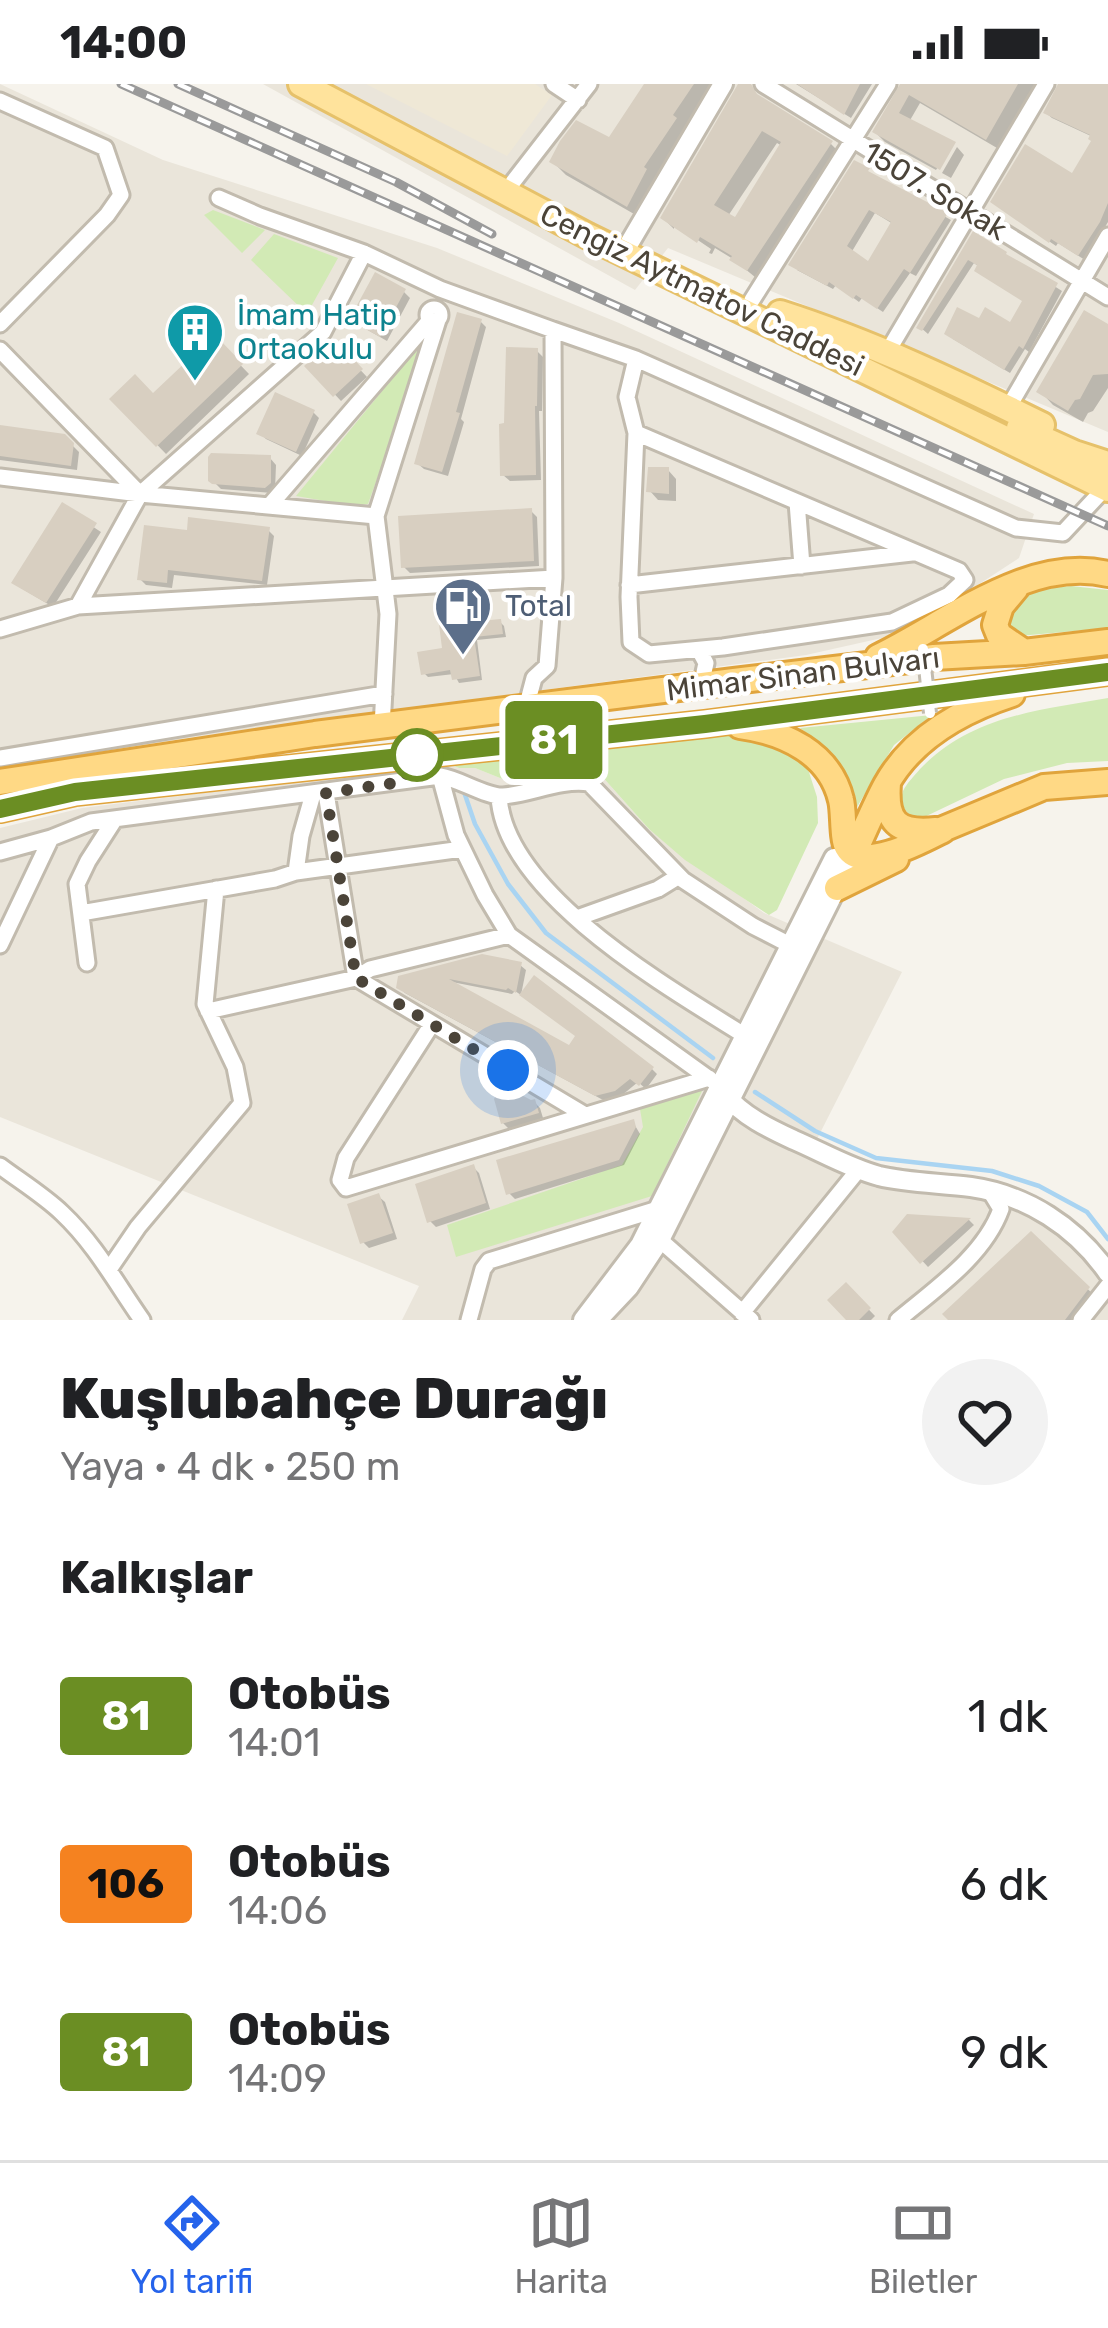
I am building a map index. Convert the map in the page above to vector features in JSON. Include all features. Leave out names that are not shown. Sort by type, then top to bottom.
[{"type":"highway","points":[[860,666],[1028,580],[1070,570],[1108,574]]},
{"type":"highway","points":[[1024,652],[999,635],[995,625],[1000,606],[1028,580]]},
{"type":"highway","name":"Mimar Sinan Bulvarı","points":[[1,761],[382,727],[934,657],[1108,641]]},
{"type":"highway","points":[[0,808],[75,792],[705,724],[1108,672]]},
{"type":"highway","points":[[848,844],[888,781],[935,730],[990,701],[1066,677]]},
{"type":"highway","points":[[705,724],[774,733],[820,760],[842,801],[848,844]]},
{"type":"highway","points":[[888,781],[886,807],[892,818],[915,832],[944,830]]},
{"type":"highway","points":[[848,844],[878,856],[908,848],[1044,787],[1108,782]]},
{"type":"highway","points":[[837,887],[944,830]]},
{"type":"main road","name":"Cengiz Aytmatov Caddesi","points":[[301,84],[588,236],[1107,480]]},
{"type":"main road","name":"Cengiz Aytmatov Caddesi","points":[[329,84],[630,242],[1074,453],[1107,480]]},
{"type":"main road","points":[[780,313],[888,352],[1078,442],[1108,450]]},
{"type":"street","points":[[554,84],[578,100]]},
{"type":"street","points":[[513,182],[590,84]]},
{"type":"street","points":[[630,242],[723,84]]},
{"type":"street","name":"1507. Sokak","points":[[763,84],[1108,297]]},
{"type":"street","points":[[752,300],[888,84]]},
{"type":"street","points":[[888,352],[1046,84]]},
{"type":"street","points":[[0,100],[105,148],[121,195],[0,324]]},
{"type":"street","points":[[219,198],[364,253],[440,289],[636,359],[1016,528],[1063,533],[1107,480]]},
{"type":"street","points":[[1008,408],[1108,236]]},
{"type":"street","points":[[78,606],[140,494],[323,332],[364,253]]},
{"type":"street","points":[[382,727],[388,614],[376,516],[440,289]]},
{"type":"street","points":[[269,505],[434,316]]},
{"type":"street","points":[[526,708],[534,678],[547,666],[554,578],[553,330]]},
{"type":"street","points":[[0,350],[140,494]]},
{"type":"street","points":[[636,359],[626,398],[636,433],[631,642],[649,654],[892,622],[949,595],[964,580],[959,572],[636,433]]},
{"type":"street","points":[[0,477],[376,516]]},
{"type":"street","points":[[797,502],[802,566]]},
{"type":"street","points":[[629,585],[916,553]]},
{"type":"street","points":[[0,629],[78,606],[554,578]]},
{"type":"street","points":[[723,647],[724,666],[734,681]]},
{"type":"street","points":[[699,650],[706,663],[701,686]]},
{"type":"street","points":[[923,650],[930,712]]},
{"type":"street","points":[[1,761],[384,694]]},
{"type":"street","points":[[0,852],[91,822],[440,776],[499,797],[574,781],[589,783],[679,876],[790,945]]},
{"type":"street","points":[[440,776],[462,849],[509,934],[771,1129],[880,1176],[1010,1196],[1044,1211],[1096,1256],[1108,1273]]},
{"type":"street","points":[[320,794],[356,978],[585,1115]]},
{"type":"street","points":[[296,872],[301,836],[320,794]]},
{"type":"street","points":[[499,797],[500,814],[515,848],[547,889],[611,947],[744,1035]]},
{"type":"street","points":[[87,963],[77,884],[115,819]]},
{"type":"street","points":[[0,945],[51,838]]},
{"type":"street","points":[[583,1320],[640,1245],[654,1235],[658,1209],[719,1088],[837,887],[848,844]]},
{"type":"street","points":[[598,1320],[629,1287],[744,1035],[848,844]]},
{"type":"street","points":[[81,913],[296,872],[462,849]]},
{"type":"street","points":[[577,917],[658,890],[679,876]]},
{"type":"street","points":[[110,1268],[138,1227],[242,1103],[235,1067],[205,1004],[216,890]]},
{"type":"street","points":[[208,1011],[356,978],[370,969],[509,934]]},
{"type":"street","points":[[432,1024],[346,1158],[340,1180],[346,1188],[585,1115],[719,1088]]},
{"type":"street","points":[[0,1166],[61,1211],[110,1268],[142,1320]]},
{"type":"street","points":[[654,1235],[747,1316],[860,1169]]},
{"type":"street","points":[[898,1320],[993,1231],[1001,1209],[990,1191]]},
{"type":"street","points":[[469,1320],[482,1269],[489,1261],[658,1209]]},
{"type":"street","points":[[1082,1320],[1108,1286]]},
{"type":"shaded area","points":[[0,84],[163,160],[437,248],[619,323],[1034,514],[1019,558],[927,618],[882,638],[806,655],[193,737],[0,771]]},
{"type":"shaded area","points":[[263,84],[1108,84],[1108,432],[668,248],[635,290]]},
{"type":"shaded area","points":[[366,84],[535,84],[552,95],[507,156]]},
{"type":"shaded area","points":[[446,763],[505,780],[589,770],[599,773],[649,829],[764,913],[902,972],[817,1139],[863,1162],[985,1180],[1042,1198],[1108,1255],[1108,1320],[402,1320],[419,1286],[0,1117],[0,828],[82,808]]},
{"type":"green space","points":[[213,210],[265,230],[242,253],[204,215]]},
{"type":"green space","points":[[274,234],[338,258],[307,314],[251,260]]},
{"type":"green space","points":[[426,342],[368,504],[296,496],[419,346]]},
{"type":"green space","points":[[1071,586],[1108,590],[1108,628],[1013,634],[1007,625],[1010,614],[1023,599]]},
{"type":"green space","points":[[1108,698],[1108,761],[1067,763],[1004,779],[918,820],[904,809],[903,791],[911,780],[961,737],[1007,718]]},
{"type":"green space","points":[[932,715],[894,745],[857,807],[836,762],[800,728]]},
{"type":"green space","points":[[739,734],[772,742],[797,756],[807,766],[817,797],[818,823],[777,910],[769,915],[685,860],[649,829],[599,773],[589,770],[505,780],[446,763],[705,735]]},
{"type":"green space","points":[[703,1089],[652,1196],[456,1257],[447,1225],[622,1165],[643,1127],[640,1109]]},
{"type":"building","points":[[644,84],[694,84],[644,167],[627,207],[549,162],[576,120],[609,137]]},
{"type":"building","points":[[738,84],[751,84],[757,94],[833,141],[747,271],[729,260],[732,256],[700,237],[697,243],[660,218]],"holes":[[[762,131],[781,142],[735,217],[714,205]]]},
{"type":"building","points":[[797,84],[860,84],[844,115]]},
{"type":"building","points":[[900,84],[1018,84],[986,140],[909,95],[899,113],[956,142],[940,170],[872,132]]},
{"type":"building","points":[[1058,84],[1108,84],[1108,203],[1078,256],[1051,239],[1049,243],[990,202],[1025,144],[1072,173],[1091,141],[1090,135],[1043,113]]},
{"type":"building","points":[[854,160],[948,213],[910,273],[904,269],[877,309],[788,265]],"holes":[[[869,210],[891,222],[868,261],[847,246]]]},
{"type":"building","points":[[973,231],[1058,283],[1023,349],[1019,346],[1004,370],[944,334],[957,307],[979,318],[985,307],[1010,322],[1022,301],[974,271],[977,265],[968,260],[922,331],[916,328]]},
{"type":"building","points":[[375,272],[406,289],[380,337],[349,320]]},
{"type":"building","points":[[1084,310],[1108,324],[1108,374],[1093,375],[1068,411],[1036,392]]},
{"type":"building","points":[[457,312],[482,319],[442,472],[414,464]]},
{"type":"building","name":"İmam Hatip Ortaokulu","points":[[196,315],[243,364],[156,447],[109,399],[135,374],[153,393],[189,359],[170,340]]},
{"type":"building","points":[[334,338],[363,369],[333,397],[304,366]]},
{"type":"building","points":[[506,347],[538,348],[536,475],[500,476]]},
{"type":"building","points":[[275,392],[315,410],[296,452],[256,434]]},
{"type":"building","points":[[0,425],[65,434],[74,443],[71,466],[0,456]]},
{"type":"building","points":[[211,453],[271,455],[271,483],[265,488],[212,484],[208,481]]},
{"type":"building","points":[[648,467],[669,467],[669,494],[646,492]]},
{"type":"building","points":[[62,502],[97,523],[46,603],[11,583]]},
{"type":"building","points":[[532,508],[534,561],[401,568],[398,516]]},
{"type":"building","points":[[188,517],[270,527],[262,581],[168,570],[167,583],[137,580],[144,525],[187,530]]},
{"type":"building","points":[[477,596],[480,621],[501,619],[503,634],[474,637],[480,676],[452,680],[450,670],[421,675],[417,652],[442,648],[436,601]]},
{"type":"building","points":[[482,954],[522,962],[516,993],[449,979],[569,1045],[575,1036],[519,995],[534,975],[654,1067],[639,1086],[630,1079],[615,1091],[595,1096],[396,988],[398,976]]},
{"type":"building","points":[[502,1085],[535,1099],[539,1113],[501,1124],[494,1099]]},
{"type":"building","points":[[634,1119],[636,1127],[619,1160],[506,1195],[496,1160]]},
{"type":"building","points":[[474,1164],[486,1203],[427,1223],[415,1184]]},
{"type":"building","points":[[379,1193],[393,1233],[360,1244],[347,1204]]},
{"type":"building","points":[[907,1214],[971,1218],[920,1264],[892,1232]]},
{"type":"building","points":[[1031,1231],[1090,1287],[1065,1320],[948,1320],[942,1314]]},
{"type":"building","points":[[846,1282],[871,1308],[859,1320],[846,1320],[827,1300]]},
{"type":"waterway","points":[[462,786],[475,824],[508,884],[546,933],[713,1058]]},
{"type":"waterway","points":[[755,1092],[815,1131],[876,1158],[992,1171],[1039,1186],[1087,1212],[1108,1239]]},
{"type":"railway","points":[[121,84],[1108,526]]},
{"type":"railway","points":[[178,84],[396,182],[492,234]]},
{"type":"bus line","name":"81","points":[[0,809],[75,792],[705,724],[1108,672]]},
{"type":"place","name":"İmam Hatip Ortaokulu","points":[[195,383]]},
{"type":"place","name":"Total","points":[[463,657]]},
{"type":"route","points":[[417,755],[402,782],[326,793],[356,978],[508,1070]]}]
